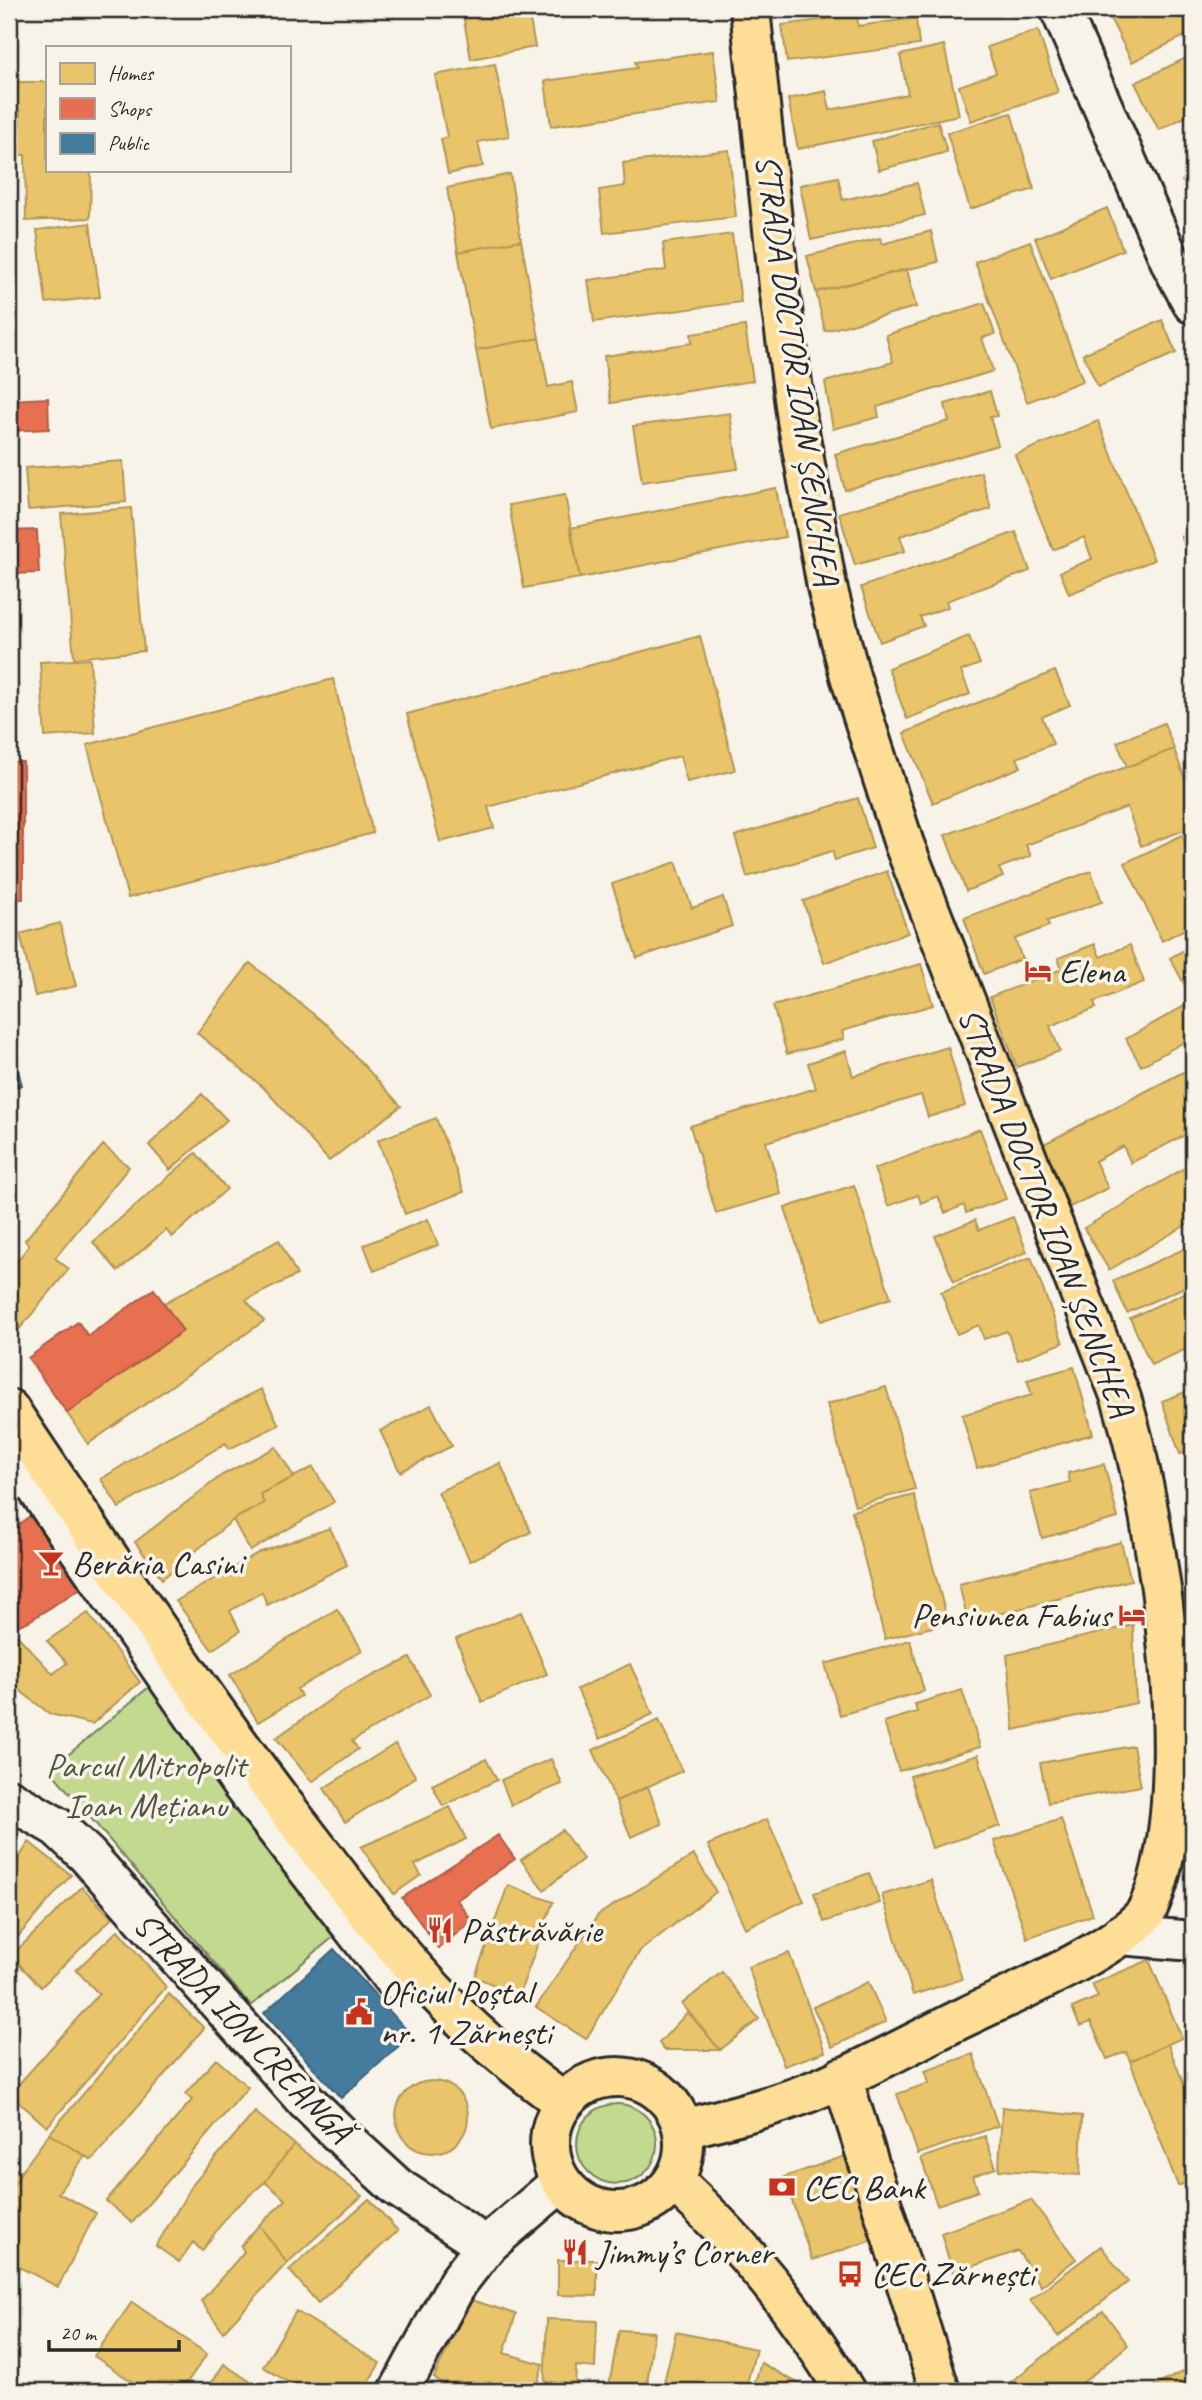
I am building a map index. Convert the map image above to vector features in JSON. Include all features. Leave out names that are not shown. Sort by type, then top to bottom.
[{"type":"main road","name":"STRADA DOCTOR IOAN ȘENCHEA","points":[[683,2129],[776,2103],[842,2077],[1031,1985],[1120,1935],[1145,1915],[1163,1889],[1178,1855],[1186,1812],[1187,1691],[1170,1570],[1150,1492],[1121,1398],[904,844],[850,676],[827,587],[797,420],[779,287],[750,9]]},
{"type":"main road","points":[[9,1409],[131,1592],[259,1772],[410,1964],[449,2007],[501,2055],[564,2102]]},
{"type":"main road","points":[[607,2077],[633,2079],[656,2089],[674,2107],[683,2129],[684,2151],[674,2181],[645,2207],[624,2211],[600,2210],[578,2200],[561,2182],[552,2163],[549,2142],[554,2121],[564,2102],[583,2085],[607,2077]]},
{"type":"main road","points":[[842,2077],[940,2391]]},
{"type":"main road","points":[[674,2181],[743,2248],[788,2302],[845,2391]]},
{"type":"street","points":[[1060,9],[1172,264],[1193,304]]},
{"type":"street","points":[[9,1448],[266,1817],[393,1979],[410,1964]]},
{"type":"street","name":"STRADA ION CREANGĂ","points":[[9,1799],[57,1827],[87,1856],[307,2102],[351,2146],[397,2187],[486,2246]]},
{"type":"street","points":[[1120,1935],[1193,1941]]},
{"type":"street","points":[[398,2391],[458,2282],[486,2246],[561,2182]]},
{"type":"green space","name":"Parcul Mitropolit Ioan Mețianu","points":[[150,1686],[338,1933],[251,2006],[50,1770]]},
{"type":"green space","points":[[617,2104],[632,2107],[645,2116],[654,2129],[657,2144],[654,2159],[645,2172],[632,2181],[617,2184],[602,2181],[589,2172],[580,2159],[577,2144],[580,2129],[589,2116],[602,2107]]},
{"type":"building: Homes","points":[[117,9],[194,9],[194,13],[117,16]]},
{"type":"building: Homes","points":[[462,9],[528,9],[535,47],[471,59]]},
{"type":"building: Homes","points":[[1193,9],[1193,32],[1132,62],[1106,10]]},
{"type":"building: Homes","points":[[857,15],[858,26],[916,18],[919,45],[787,62],[782,25]]},
{"type":"building: Homes","points":[[1038,30],[1058,92],[971,121],[959,86],[996,73],[987,47]]},
{"type":"building: Homes","points":[[944,45],[959,115],[798,149],[788,99],[826,91],[830,110],[908,94],[900,55]]},
{"type":"building: Homes","points":[[713,51],[720,102],[551,126],[545,81],[637,68],[635,62]]},
{"type":"building: Homes","points":[[1188,57],[1193,66],[1193,113],[1159,130],[1135,83]]},
{"type":"building: Homes","points":[[495,64],[509,136],[478,142],[483,166],[448,174],[441,139],[447,137],[435,75]]},
{"type":"building: Homes","points":[[9,82],[46,82],[46,172],[91,172],[90,218],[26,221],[25,155],[9,155],[9,126],[20,126],[20,111],[9,111]]},
{"type":"building: Homes","points":[[1011,113],[1034,189],[970,209],[947,133]]},
{"type":"building: Homes","points":[[938,122],[947,152],[879,170],[872,141]]},
{"type":"building: Homes","points":[[729,150],[736,217],[604,233],[599,190],[625,186],[623,163]]},
{"type":"building: Homes","points":[[510,174],[521,240],[458,252],[447,188]]},
{"type":"building: Homes","points":[[1193,175],[1193,203],[1182,181]]},
{"type":"building: Homes","points":[[838,177],[843,200],[917,183],[925,215],[811,240],[800,185]]},
{"type":"building: Homes","points":[[1107,208],[1123,250],[1051,279],[1035,238]]},
{"type":"building: Homes","points":[[90,223],[100,297],[46,303],[37,230]]},
{"type":"building: Homes","points":[[931,231],[938,262],[816,292],[807,256],[880,238],[882,244]]},
{"type":"building: Homes","points":[[732,234],[741,302],[594,322],[588,280],[666,270],[663,243]]},
{"type":"building: Homes","points":[[521,240],[539,338],[476,350],[458,252]]},
{"type":"building: Homes","points":[[1030,241],[1083,381],[1027,402],[975,262]]},
{"type":"building: Homes","points":[[907,269],[916,307],[825,331],[816,292]]},
{"type":"building: Homes","points":[[984,303],[995,334],[982,338],[993,371],[877,407],[879,417],[833,429],[825,382],[893,362],[886,335]]},
{"type":"building: Homes","points":[[1162,320],[1176,353],[1098,387],[1083,354]]},
{"type":"building: Homes","points":[[745,326],[753,381],[611,403],[604,356],[692,343],[691,334]]},
{"type":"building: Homes","points":[[539,338],[548,387],[572,382],[578,412],[491,429],[476,350]]},
{"type":"building: Homes","points":[[990,391],[997,416],[990,417],[998,445],[845,490],[835,454],[949,421],[945,404]]},
{"type":"building: Homes","points":[[730,413],[738,469],[642,482],[633,426]]},
{"type":"building: Homes","points":[[1098,421],[1154,560],[1069,594],[1060,572],[1092,559],[1084,537],[1053,550],[1015,455]]},
{"type":"building: Homes","points":[[123,461],[126,502],[28,510],[25,468]]},
{"type":"building: Homes","points":[[981,472],[991,509],[900,536],[905,551],[855,565],[839,513]]},
{"type":"building: Homes","points":[[776,488],[785,537],[580,578],[570,528]]},
{"type":"building: Homes","points":[[565,495],[580,578],[524,588],[509,505]]},
{"type":"building: Homes","points":[[131,508],[144,651],[74,658],[61,514]]},
{"type":"building: Homes","points":[[1193,531],[1193,561],[1181,537]]},
{"type":"building: Homes","points":[[1016,532],[1030,571],[946,601],[948,607],[920,617],[924,626],[880,642],[861,587]]},
{"type":"building: Homes","points":[[700,636],[735,770],[687,782],[680,756],[488,807],[494,828],[440,842],[407,714]]},
{"type":"building: Homes","points":[[969,636],[980,664],[961,671],[970,694],[907,719],[888,668]]},
{"type":"building: Homes","points":[[90,659],[95,733],[45,737],[40,662]]},
{"type":"building: Homes","points":[[1055,671],[1070,705],[1042,717],[1053,744],[1017,758],[1021,767],[933,803],[904,733]]},
{"type":"building: Homes","points":[[333,679],[373,833],[128,898],[87,745]]},
{"type":"building: Homes","points":[[1164,723],[1174,749],[1127,767],[1117,742]]},
{"type":"building: Homes","points":[[1174,749],[1193,801],[1193,827],[1141,846],[1127,807],[1026,845],[1031,856],[999,868],[1003,877],[966,891],[945,835]]},
{"type":"building: Homes","points":[[858,798],[873,848],[835,860],[832,851],[747,877],[735,836]]},
{"type":"building: Homes","points":[[1182,835],[1193,859],[1193,925],[1162,941],[1125,863]]},
{"type":"building: Homes","points":[[676,862],[692,908],[723,897],[732,926],[637,958],[612,884]]},
{"type":"building: Homes","points":[[887,871],[908,933],[824,963],[803,901]]},
{"type":"building: Homes","points":[[1091,871],[1102,902],[1047,921],[1049,926],[1015,939],[1022,959],[984,974],[964,918]]},
{"type":"building: Homes","points":[[60,923],[76,986],[35,996],[20,934]]},
{"type":"building: Homes","points":[[1095,944],[1100,957],[1130,945],[1144,982],[1094,1002],[1096,1008],[1050,1026],[1060,1051],[1017,1067],[990,997],[1062,969],[1058,958]]},
{"type":"building: Homes","points":[[1193,945],[1193,1000],[1170,958]]},
{"type":"building: Homes","points":[[250,963],[328,1026],[401,1106],[329,1161],[264,1088],[197,1033]]},
{"type":"building: Homes","points":[[921,964],[933,1005],[842,1031],[844,1039],[787,1054],[773,1006]]},
{"type":"building: Homes","points":[[1193,1001],[1193,1037],[1141,1066],[1126,1039]]},
{"type":"building: Homes","points":[[948,1047],[965,1106],[928,1117],[921,1095],[766,1142],[781,1194],[716,1213],[690,1126],[816,1088],[808,1063],[846,1051],[853,1076]]},
{"type":"building: Homes","points":[[1193,1067],[1193,1131],[1131,1163],[1123,1146],[1095,1161],[1108,1188],[1070,1207],[1040,1146]]},
{"type":"building: Homes","points":[[202,1094],[227,1120],[170,1170],[149,1145]]},
{"type":"building: Homes","points":[[436,1118],[464,1192],[405,1214],[378,1140]]},
{"type":"building: Homes","points":[[980,1129],[1006,1199],[966,1213],[964,1205],[945,1213],[938,1196],[921,1203],[918,1195],[888,1206],[874,1169]]},
{"type":"building: Homes","points":[[103,1145],[129,1167],[55,1258],[69,1269],[13,1337],[9,1334],[9,1271],[29,1246],[25,1240]]},
{"type":"building: Homes","points":[[196,1153],[227,1189],[172,1237],[166,1230],[118,1271],[93,1242]]},
{"type":"building: Homes","points":[[1193,1163],[1193,1221],[1109,1270],[1084,1228]]},
{"type":"building: Homes","points":[[854,1185],[891,1298],[821,1321],[785,1208]]},
{"type":"building: Homes","points":[[1013,1217],[1027,1252],[954,1282],[935,1236],[975,1220],[979,1230]]},
{"type":"building: Homes","points":[[428,1219],[438,1245],[374,1271],[364,1245]]},
{"type":"building: Homes","points":[[279,1240],[297,1275],[246,1300],[264,1321],[88,1444],[67,1413],[183,1331],[164,1303]]},
{"type":"building: Homes","points":[[1193,1245],[1193,1283],[1127,1313],[1113,1281]]},
{"type":"building: Homes","points":[[1031,1257],[1063,1343],[1018,1360],[1007,1331],[984,1339],[979,1325],[957,1334],[941,1292]]},
{"type":"building: Homes","points":[[1193,1289],[1193,1346],[1151,1365],[1130,1318]]},
{"type":"building: Homes","points":[[1074,1367],[1093,1434],[977,1468],[962,1415],[1032,1395],[1027,1380]]},
{"type":"building: Homes","points":[[886,1387],[915,1489],[855,1506],[827,1404]]},
{"type":"building: Homes","points":[[261,1389],[279,1425],[229,1449],[226,1443],[119,1508],[101,1479],[166,1438]]},
{"type":"building: Homes","points":[[1193,1389],[1193,1450],[1180,1454],[1162,1401]]},
{"type":"building: Homes","points":[[431,1405],[452,1446],[400,1472],[380,1431]]},
{"type":"building: Homes","points":[[276,1447],[294,1477],[260,1494],[264,1503],[233,1520],[162,1579],[135,1542],[222,1475]]},
{"type":"building: Homes","points":[[500,1463],[531,1532],[470,1561],[438,1492]]},
{"type":"building: Homes","points":[[1104,1464],[1118,1518],[1042,1538],[1030,1493],[1070,1482],[1068,1473]]},
{"type":"building: Homes","points":[[313,1467],[334,1502],[250,1551],[233,1520],[264,1503],[260,1494]]},
{"type":"building: Homes","points":[[914,1495],[948,1623],[885,1639],[852,1511]]},
{"type":"building: Homes","points":[[330,1528],[347,1565],[267,1605],[262,1592],[230,1611],[240,1631],[212,1650],[176,1601],[258,1553]]},
{"type":"building: Homes","points":[[1121,1542],[1131,1580],[968,1622],[959,1584]]},
{"type":"building: Homes","points":[[337,1609],[362,1650],[297,1689],[301,1696],[258,1722],[230,1675]]},
{"type":"building: Homes","points":[[521,1612],[547,1674],[482,1702],[456,1639]]},
{"type":"building: Homes","points":[[88,1613],[140,1682],[92,1724],[50,1714],[9,1682],[9,1634],[14,1632],[53,1674],[67,1663],[47,1641]]},
{"type":"building: Homes","points":[[1133,1625],[1136,1703],[1014,1730],[1007,1655]]},
{"type":"building: Homes","points":[[910,1640],[924,1691],[840,1715],[825,1664]]},
{"type":"building: Homes","points":[[410,1658],[430,1695],[352,1741],[358,1749],[312,1782],[276,1738],[345,1689]]},
{"type":"building: Homes","points":[[630,1664],[653,1714],[600,1739],[577,1689]]},
{"type":"building: Homes","points":[[962,1690],[980,1747],[899,1771],[884,1722],[917,1712],[915,1704]]},
{"type":"building: Homes","points":[[659,1720],[682,1771],[616,1801],[593,1750]]},
{"type":"building: Homes","points":[[395,1744],[416,1777],[345,1822],[324,1788]]},
{"type":"building: Homes","points":[[1133,1746],[1141,1786],[1048,1803],[1040,1763]]},
{"type":"building: Homes","points":[[978,1755],[1000,1826],[932,1848],[910,1776]]},
{"type":"building: Homes","points":[[486,1759],[497,1780],[443,1806],[432,1785]]},
{"type":"building: Homes","points":[[551,1759],[562,1784],[511,1805],[501,1780]]},
{"type":"building: Homes","points":[[648,1787],[662,1824],[631,1837],[616,1801]]},
{"type":"building: Homes","points":[[450,1807],[466,1839],[415,1865],[421,1875],[394,1894],[361,1847]]},
{"type":"building: Homes","points":[[767,1819],[804,1901],[745,1928],[708,1845]]},
{"type":"building: Homes","points":[[1061,1819],[1093,1915],[1027,1938],[994,1841]]},
{"type":"building: Homes","points":[[562,1830],[583,1859],[544,1890],[521,1860]]},
{"type":"building: Homes","points":[[29,1842],[71,1875],[9,1947],[9,1874]]},
{"type":"building: Homes","points":[[694,1855],[716,1892],[640,1951],[586,2039],[536,2007],[598,1915]]},
{"type":"building: Homes","points":[[869,1873],[880,1903],[824,1922],[814,1893]]},
{"type":"building: Homes","points":[[931,1880],[962,1979],[913,1995],[882,1895]]},
{"type":"building: Homes","points":[[508,1885],[553,1902],[519,1995],[475,1977]]},
{"type":"building: Homes","points":[[82,1887],[112,1918],[41,1987],[11,1956]]},
{"type":"building: Homes","points":[[118,1930],[166,1987],[47,2127],[10,2094],[99,1994],[76,1970]]},
{"type":"building: Homes","points":[[789,1953],[825,2052],[784,2066],[748,1967]]},
{"type":"building: Homes","points":[[1149,1960],[1182,2038],[1130,2061],[1126,2052],[1107,2059],[1091,2022],[1080,2026],[1072,2008],[1098,1997],[1092,1984]]},
{"type":"building: Homes","points":[[722,1972],[759,2019],[720,2050],[682,2004]]},
{"type":"building: Homes","points":[[868,1982],[886,2022],[832,2047],[813,2007]]},
{"type":"building: Homes","points":[[169,1994],[204,2028],[92,2160],[49,2134]]},
{"type":"building: Homes","points":[[688,2012],[720,2050],[664,2050],[659,2043]]},
{"type":"building: Homes","points":[[1168,2044],[1193,2108],[1193,2180],[1178,2186],[1130,2061]]},
{"type":"building: Homes","points":[[973,2054],[998,2126],[918,2154],[897,2094],[929,2083],[925,2071]]},
{"type":"building: Homes","points":[[216,2059],[248,2087],[132,2223],[106,2201],[192,2100],[185,2094]]},
{"type":"building: Homes","points":[[432,2081],[452,2087],[462,2097],[468,2117],[462,2137],[452,2147],[432,2153],[412,2147],[402,2137],[396,2117],[402,2097],[412,2087]]},
{"type":"building: Homes","points":[[1002,2107],[1082,2116],[1080,2175],[999,2170]]},
{"type":"building: Homes","points":[[255,2112],[294,2144],[265,2182],[230,2212],[202,2251],[193,2242],[179,2262],[156,2246],[193,2184]]},
{"type":"building: Homes","points":[[49,2134],[85,2156],[58,2193],[96,2213],[58,2287],[9,2262],[9,2195],[21,2172]]},
{"type":"building: Homes","points":[[985,2136],[996,2168],[973,2176],[978,2191],[937,2205],[921,2158]]},
{"type":"building: Homes","points":[[294,2144],[362,2196],[287,2263],[259,2225],[286,2200],[265,2182]]},
{"type":"building: Homes","points":[[851,2154],[879,2238],[812,2260],[784,2177]]},
{"type":"building: Homes","points":[[9,2166],[21,2172],[9,2195]]},
{"type":"building: Homes","points":[[369,2199],[398,2231],[318,2303],[289,2270]]},
{"type":"building: Homes","points":[[1031,2200],[1076,2259],[1041,2286],[1018,2251],[953,2273],[941,2233]]},
{"type":"building: Homes","points":[[259,2225],[287,2263],[223,2332],[201,2301],[244,2252],[241,2246]]},
{"type":"building: Homes","points":[[1101,2246],[1128,2282],[1058,2336],[1030,2300]]},
{"type":"building: Homes","points":[[558,2260],[597,2260],[597,2296],[558,2295]]},
{"type":"building: Homes","points":[[471,2300],[516,2314],[504,2353],[543,2364],[535,2391],[450,2391],[434,2377]]},
{"type":"building: Homes","points":[[132,2302],[207,2354],[181,2391],[146,2391],[94,2356]]},
{"type":"building: Homes","points":[[296,2311],[380,2363],[363,2391],[303,2391],[263,2367]]},
{"type":"building: Homes","points":[[1103,2311],[1128,2345],[1073,2391],[999,2391]]},
{"type":"building: Homes","points":[[547,2319],[597,2321],[595,2368],[576,2366],[575,2391],[544,2391]]},
{"type":"building: Homes","points":[[619,2330],[654,2332],[646,2391],[608,2391]]},
{"type":"building: Homes","points":[[676,2332],[756,2349],[745,2391],[713,2388],[712,2391],[662,2391]]},
{"type":"building: Homes","points":[[761,2363],[805,2387],[804,2391],[752,2391]]},
{"type":"building: Homes","points":[[224,2364],[264,2391],[213,2391],[208,2388]]},
{"type":"building: Homes","points":[[1193,2366],[1193,2391],[1146,2391]]},
{"type":"building: Shops","points":[[48,398],[49,429],[9,431],[9,400]]},
{"type":"building: Shops","points":[[37,530],[39,573],[9,574],[9,531]]},
{"type":"building: Shops","points":[[9,762],[23,762],[23,899],[9,899]]},
{"type":"building: Shops","points":[[154,1289],[183,1331],[67,1413],[28,1358],[78,1322],[88,1336]]},
{"type":"building: Shops","points":[[35,1512],[84,1586],[29,1621],[9,1629],[9,1532]]},
{"type":"building: Shops","points":[[498,1835],[515,1859],[457,1900],[472,1921],[439,1948],[402,1898]]},
{"type":"building: Public","points":[[9,1038],[22,1085],[9,1089]]},
{"type":"building: Public","points":[[334,1949],[411,2035],[341,2098],[264,2013]]},
{"type":"place","name":"Elena","points":[[1038,971]]},
{"type":"place","name":"Berăria Casini","points":[[51,1563]]},
{"type":"place","name":"Pensiunea Fabius","points":[[1132,1615]]},
{"type":"place","name":"Păstrăvărie","points":[[440,1930]]},
{"type":"place","name":"Oficiul Poștal nr. 1 Zărnești","points":[[359,2012]]},
{"type":"place","name":"CEC Bank","points":[[782,2187]]},
{"type":"place","name":"Jimmy’s Corner","points":[[575,2252]]},
{"type":"place","name":"CEC Zărnești","points":[[850,2274]]}]
